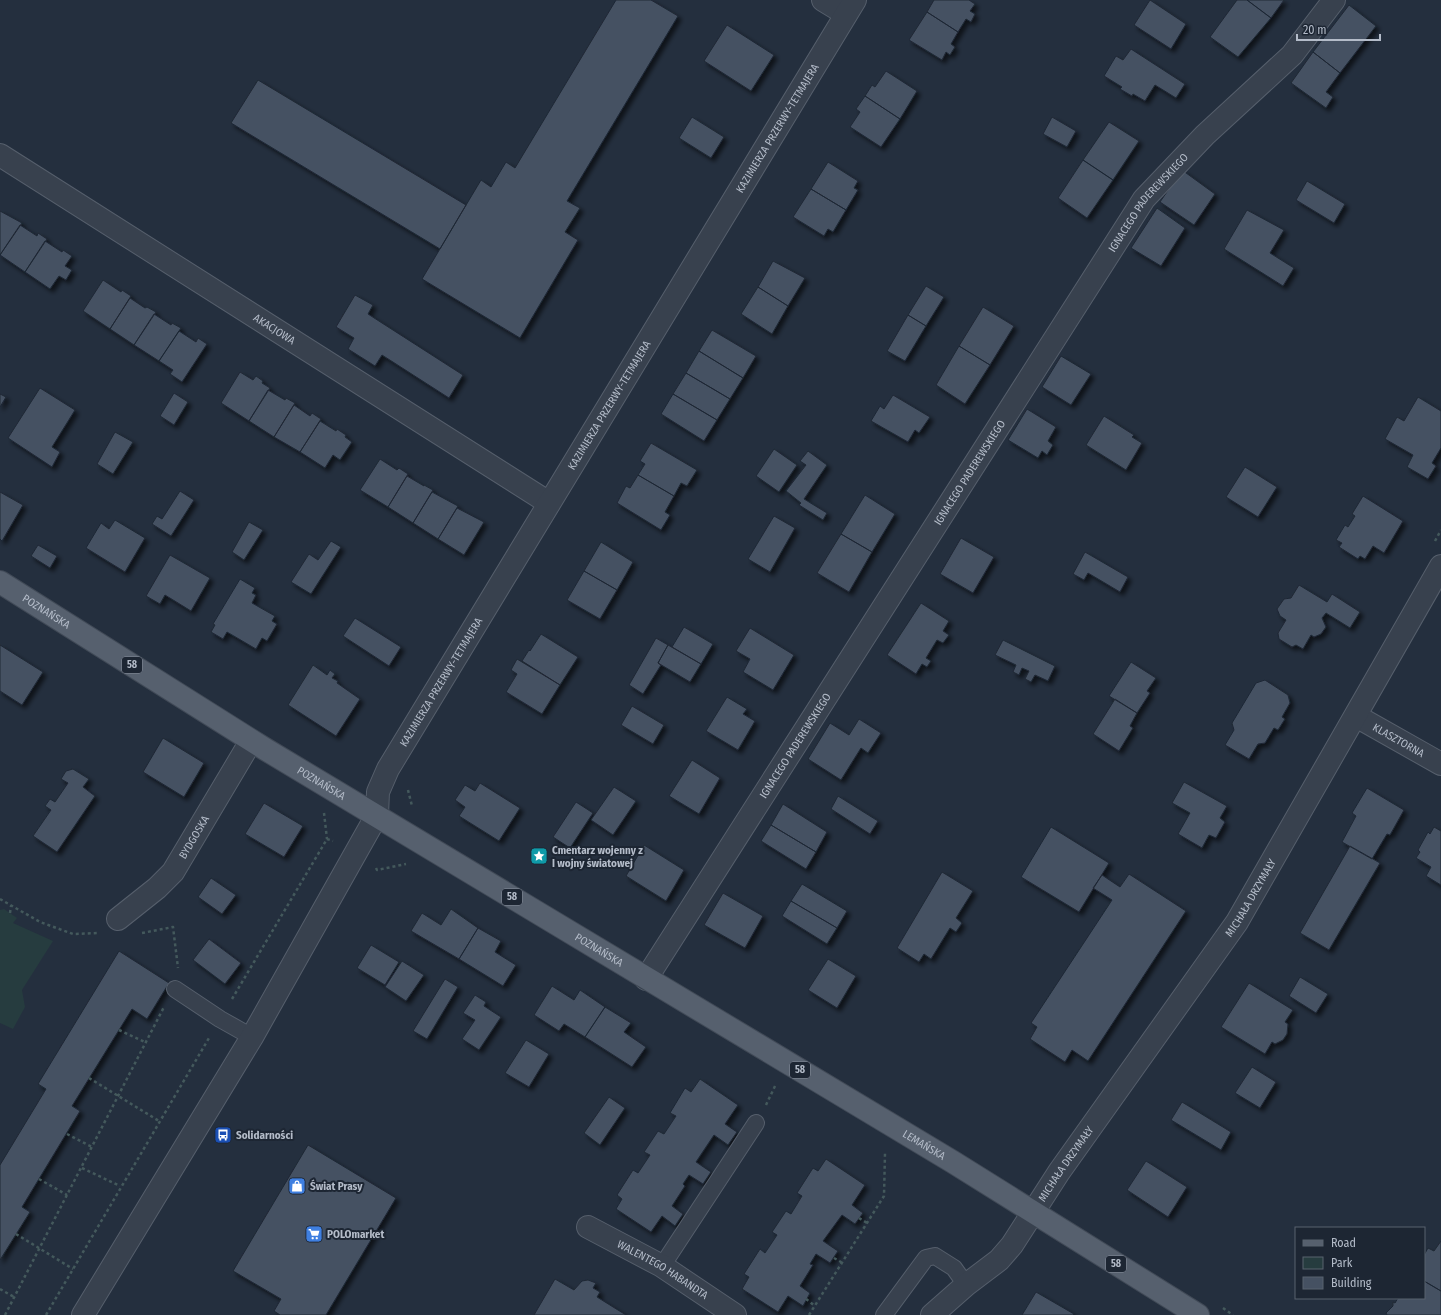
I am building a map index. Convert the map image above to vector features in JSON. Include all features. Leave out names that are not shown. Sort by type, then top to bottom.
[{"type":"main road","name":"POZNAŃSKA","points":[[0,582],[251,741],[646,978]]},
{"type":"main road","name":"LEMAŃSKA","points":[[646,978],[1034,1212],[1198,1315]]},
{"type":"street","points":[[823,0],[850,7]]},
{"type":"street","name":"IGNACEGO PADEREWSKIEGO","points":[[646,978],[1144,199],[1205,135],[1292,54],[1334,0]]},
{"type":"street","name":"KAZIMIERZA PRZERWY-TETMAJERA","points":[[377,816],[378,792],[388,769],[850,7]]},
{"type":"street","name":"AKACJOWA","points":[[0,155],[549,503]]},
{"type":"street","name":"MICHAŁA DRZYMAŁY","points":[[932,1315],[966,1285],[999,1260],[1034,1212],[1064,1165],[1237,922],[1441,566]]},
{"type":"street","name":"KLASZTORNA","points":[[1356,716],[1441,764]]},
{"type":"street","name":"BYDGOSKA","points":[[118,919],[158,888],[173,872],[251,741]]},
{"type":"street","points":[[83,1315],[252,1037],[377,816]]},
{"type":"street","name":"WALENTEGO HABANDTA","points":[[588,1227],[662,1266],[735,1315]]},
{"type":"lane","points":[[175,989],[220,1019],[252,1037]]},
{"type":"lane","points":[[662,1266],[756,1123]]},
{"type":"lane","points":[[884,1315],[926,1258],[935,1256],[954,1268],[966,1285]]},
{"type":"path","points":[[0,899],[40,922],[73,934],[100,933]]},
{"type":"path","points":[[10,913],[11,906]]},
{"type":"path","points":[[5,1315],[82,1168],[145,1042],[175,989],[178,970],[173,926],[135,935]]},
{"type":"path","points":[[119,1030],[145,1042]]},
{"type":"path","points":[[89,1078],[159,1120]]},
{"type":"path","points":[[756,1123],[778,1080]]},
{"type":"path","points":[[67,1134],[92,1147]]},
{"type":"path","points":[[809,1315],[884,1196],[885,1153]]},
{"type":"path","points":[[82,1168],[120,1186]]},
{"type":"path","points":[[39,1179],[67,1195]]},
{"type":"path","points":[[859,1218],[867,1223]]},
{"type":"path","points":[[16,1234],[73,1269]]},
{"type":"path","points":[[834,1258],[841,1262]]},
{"type":"path","points":[[0,1289],[14,1297]]},
{"type":"path","points":[[806,1300],[815,1306]]},
{"type":"green space","points":[[4,909],[17,918],[13,923],[53,941],[22,990],[25,1007],[13,1029],[0,1023],[0,910]]},
{"type":"building","points":[[616,0],[651,0],[678,16],[567,201],[580,208],[565,232],[578,240],[520,338],[422,279],[481,180],[491,187],[506,162],[515,168]]},
{"type":"building","points":[[934,0],[969,0],[975,4],[970,11],[975,14],[971,22],[966,19],[958,32],[927,12]]},
{"type":"building","points":[[1150,0],[1186,24],[1171,49],[1134,25]]},
{"type":"building","points":[[1237,0],[1247,0],[1271,18],[1238,57],[1210,37]]},
{"type":"building","points":[[1247,0],[1284,0],[1271,18]]},
{"type":"building","points":[[1349,5],[1376,26],[1340,73],[1313,52]]},
{"type":"building","points":[[927,12],[958,32],[951,44],[955,47],[950,55],[946,52],[942,60],[909,40]]},
{"type":"building","points":[[727,25],[774,55],[751,91],[704,61]]},
{"type":"building","points":[[1131,49],[1185,84],[1176,98],[1155,85],[1145,101],[1120,89],[1122,87],[1104,76],[1116,56],[1123,60]]},
{"type":"building","points":[[1313,52],[1340,73],[1326,92],[1333,97],[1326,108],[1291,83]]},
{"type":"building","points":[[886,71],[917,91],[900,119],[865,96],[872,85],[875,87]]},
{"type":"building","points":[[258,80],[466,205],[440,249],[231,123]]},
{"type":"building","points":[[865,96],[900,119],[881,147],[850,127],[860,112],[856,109]]},
{"type":"building","points":[[692,117],[724,137],[711,158],[679,138]]},
{"type":"building","points":[[1052,117],[1076,131],[1067,147],[1043,134]]},
{"type":"building","points":[[1109,122],[1139,141],[1113,180],[1083,160]]},
{"type":"building","points":[[1083,160],[1113,180],[1087,218],[1058,198]]},
{"type":"building","points":[[828,162],[858,181],[854,188],[858,190],[846,210],[811,189]]},
{"type":"building","points":[[1182,170],[1215,194],[1194,225],[1160,202]]},
{"type":"building","points":[[1307,181],[1345,204],[1334,223],[1296,200]]},
{"type":"building","points":[[811,189],[846,210],[833,232],[828,229],[824,236],[793,217]]},
{"type":"building","points":[[1157,208],[1185,228],[1161,266],[1131,248]]},
{"type":"building","points":[[1247,210],[1284,230],[1270,253],[1294,268],[1283,286],[1224,249]]},
{"type":"building","points":[[0,211],[22,223],[0,255]]},
{"type":"building","points":[[20,225],[37,236],[38,233],[47,239],[25,272],[0,255]]},
{"type":"building","points":[[45,241],[62,252],[63,250],[72,256],[65,266],[72,270],[66,280],[59,276],[50,289],[25,272]]},
{"type":"building","points":[[773,261],[805,278],[788,306],[758,287]]},
{"type":"building","points":[[103,280],[121,292],[122,290],[131,296],[110,329],[83,311]]},
{"type":"building","points":[[926,286],[944,297],[926,326],[908,315]]},
{"type":"building","points":[[758,287],[788,306],[772,334],[741,314]]},
{"type":"building","points":[[355,295],[373,305],[368,314],[463,375],[449,398],[382,355],[375,366],[348,349],[354,338],[336,327]]},
{"type":"building","points":[[130,298],[145,308],[147,307],[156,312],[134,345],[110,329]]},
{"type":"building","points":[[983,307],[1014,326],[990,365],[959,346]]},
{"type":"building","points":[[154,314],[171,325],[172,323],[181,328],[159,361],[134,345]]},
{"type":"building","points":[[908,315],[926,326],[905,361],[887,351]]},
{"type":"building","points":[[712,330],[756,356],[743,378],[699,351]]},
{"type":"building","points":[[179,331],[196,342],[198,338],[207,344],[182,382],[170,374],[173,370],[159,361]]},
{"type":"building","points":[[959,346],[990,365],[965,404],[936,385]]},
{"type":"building","points":[[699,351],[743,378],[730,399],[686,373]]},
{"type":"building","points":[[1061,356],[1091,374],[1071,405],[1042,387]]},
{"type":"building","points":[[240,372],[253,380],[256,376],[263,381],[262,383],[270,388],[249,421],[221,403]]},
{"type":"building","points":[[686,373],[730,399],[717,420],[673,394]]},
{"type":"building","points":[[40,388],[75,410],[52,447],[60,452],[52,467],[8,438]]},
{"type":"building","points":[[268,390],[285,400],[286,398],[295,403],[274,437],[249,421]]},
{"type":"building","points":[[174,393],[188,402],[174,425],[160,416]]},
{"type":"building","points":[[0,394],[6,397],[0,407]]},
{"type":"building","points":[[673,394],[717,420],[704,441],[661,414]]},
{"type":"building","points":[[893,395],[930,417],[919,433],[915,430],[908,442],[871,421],[880,406],[884,409]]},
{"type":"building","points":[[1418,397],[1441,411],[1441,448],[1432,463],[1436,466],[1428,479],[1407,467],[1413,455],[1385,439],[1397,417],[1404,421]]},
{"type":"building","points":[[294,405],[310,416],[312,413],[321,419],[300,452],[274,437]]},
{"type":"building","points":[[1027,409],[1056,427],[1048,441],[1053,445],[1047,455],[1042,451],[1038,458],[1008,440]]},
{"type":"building","points":[[1104,416],[1134,435],[1132,437],[1142,443],[1126,470],[1086,445]]},
{"type":"building","points":[[320,421],[336,431],[337,429],[346,435],[345,437],[352,442],[340,460],[333,455],[325,468],[300,452]]},
{"type":"building","points":[[115,432],[133,442],[113,474],[97,464]]},
{"type":"building","points":[[651,443],[697,470],[687,486],[681,483],[674,496],[638,475],[645,464],[640,461]]},
{"type":"building","points":[[774,449],[797,465],[779,492],[756,476]]},
{"type":"building","points":[[808,451],[827,465],[804,499],[827,513],[823,520],[799,505],[801,503],[786,491],[806,465],[800,461]]},
{"type":"building","points":[[380,459],[397,470],[399,468],[408,474],[388,507],[360,490]]},
{"type":"building","points":[[1245,467],[1277,487],[1258,517],[1226,497]]},
{"type":"building","points":[[638,475],[674,496],[665,512],[670,515],[661,530],[617,503],[626,486],[630,488]]},
{"type":"building","points":[[407,476],[433,490],[413,523],[388,507]]},
{"type":"building","points":[[180,491],[194,500],[171,536],[152,524],[157,516],[162,519]]},
{"type":"building","points":[[0,492],[23,505],[2,541],[0,539]]},
{"type":"building","points":[[432,492],[458,506],[438,539],[413,523]]},
{"type":"building","points":[[865,495],[895,514],[872,552],[841,534]]},
{"type":"building","points":[[1363,496],[1403,521],[1384,553],[1373,546],[1365,559],[1360,556],[1358,559],[1339,547],[1342,543],[1336,540],[1345,525],[1348,527],[1355,516],[1352,514]]},
{"type":"building","points":[[457,508],[484,522],[464,555],[438,539]]},
{"type":"building","points":[[774,516],[795,528],[770,572],[748,559]]},
{"type":"building","points":[[115,520],[145,538],[125,572],[86,548],[101,523],[109,529]]},
{"type":"building","points":[[249,522],[263,530],[244,560],[232,552]]},
{"type":"building","points":[[841,534],[872,552],[849,592],[817,573]]},
{"type":"building","points":[[961,538],[994,557],[973,593],[940,574]]},
{"type":"building","points":[[331,541],[341,547],[311,594],[291,582],[309,554],[318,560]]},
{"type":"building","points":[[601,542],[633,562],[617,590],[584,571]]},
{"type":"building","points":[[38,545],[57,556],[50,568],[31,556]]},
{"type":"building","points":[[1085,552],[1128,577],[1120,592],[1088,573],[1084,580],[1073,574]]},
{"type":"building","points":[[170,555],[210,578],[191,611],[165,595],[160,604],[146,596]]},
{"type":"building","points":[[584,571],[617,590],[600,619],[567,600]]},
{"type":"building","points":[[240,579],[255,588],[252,593],[256,595],[252,603],[275,616],[272,621],[277,624],[267,641],[262,638],[256,649],[227,632],[223,639],[211,632],[215,625],[213,624]]},
{"type":"building","points":[[1299,585],[1327,602],[1332,594],[1360,612],[1350,628],[1326,613],[1322,618],[1326,627],[1321,634],[1314,637],[1311,635],[1303,649],[1296,645],[1292,647],[1279,639],[1278,633],[1286,620],[1280,616],[1277,609],[1284,599],[1291,598]]},
{"type":"building","points":[[921,603],[949,621],[943,631],[949,635],[943,643],[937,640],[926,658],[931,661],[927,667],[922,664],[916,674],[887,655]]},
{"type":"building","points":[[355,618],[401,647],[389,666],[343,636]]},
{"type":"building","points":[[684,627],[713,644],[701,664],[672,647]]},
{"type":"building","points":[[750,628],[794,655],[773,690],[743,672],[750,659],[736,651]]},
{"type":"building","points":[[541,634],[578,657],[560,685],[522,661]]},
{"type":"building","points":[[656,638],[668,645],[658,663],[661,665],[643,694],[629,685]]},
{"type":"building","points":[[1003,640],[1055,666],[1048,681],[1035,675],[1031,682],[1025,679],[1029,671],[1022,668],[1019,675],[1013,672],[1016,665],[995,655]]},
{"type":"building","points":[[0,645],[43,672],[22,705],[0,691]]},
{"type":"building","points":[[668,645],[701,664],[690,682],[658,663]]},
{"type":"building","points":[[517,659],[560,685],[542,714],[506,692],[517,674],[511,670]]},
{"type":"building","points":[[1131,662],[1156,678],[1147,691],[1150,693],[1137,713],[1109,696]]},
{"type":"building","points":[[313,665],[327,675],[330,670],[335,674],[332,678],[338,681],[337,683],[360,699],[336,736],[288,705]]},
{"type":"building","points":[[1265,680],[1288,695],[1290,703],[1282,717],[1285,719],[1278,730],[1274,728],[1265,743],[1258,744],[1249,759],[1225,745],[1234,730],[1232,723],[1256,683]]},
{"type":"building","points":[[727,697],[747,709],[743,714],[755,721],[738,750],[706,731]]},
{"type":"building","points":[[1115,699],[1137,713],[1130,726],[1133,728],[1119,751],[1093,734]]},
{"type":"building","points":[[632,706],[664,725],[653,744],[621,725]]},
{"type":"building","points":[[859,719],[881,733],[868,753],[861,748],[841,780],[808,759],[830,723],[849,735]]},
{"type":"building","points":[[163,738],[204,763],[184,797],[143,772]]},
{"type":"building","points":[[692,760],[720,778],[699,814],[669,796]]},
{"type":"building","points":[[73,769],[89,779],[83,787],[95,796],[57,852],[33,836],[51,810],[45,806],[50,799],[55,802],[68,783],[61,779],[66,771]]},
{"type":"building","points":[[1184,782],[1227,806],[1220,818],[1225,822],[1216,838],[1209,835],[1202,848],[1178,834],[1190,813],[1172,803]]},
{"type":"building","points":[[480,783],[520,808],[499,841],[459,816],[465,807],[455,800],[465,785],[475,791]]},
{"type":"building","points":[[614,787],[636,801],[613,835],[591,820]]},
{"type":"building","points":[[1367,788],[1404,810],[1390,835],[1387,834],[1372,859],[1342,842],[1356,816],[1352,813]]},
{"type":"building","points":[[838,796],[878,821],[870,834],[831,809]]},
{"type":"building","points":[[576,802],[593,813],[570,848],[553,837]]},
{"type":"building","points":[[264,803],[303,826],[284,857],[245,834]]},
{"type":"building","points":[[783,804],[827,832],[816,852],[771,825]]},
{"type":"building","points":[[771,825],[816,852],[806,869],[761,841]]},
{"type":"building","points":[[1051,827],[1109,863],[1079,912],[1021,877]]},
{"type":"building","points":[[1434,827],[1441,831],[1441,885],[1426,876],[1431,867],[1416,858],[1420,852],[1418,850],[1428,832],[1430,834]]},
{"type":"building","points":[[644,845],[684,870],[666,901],[626,876]]},
{"type":"building","points":[[1350,846],[1380,863],[1329,950],[1300,933]]},
{"type":"building","points":[[942,872],[973,891],[956,918],[962,923],[956,932],[950,928],[931,959],[924,954],[919,962],[897,948]]},
{"type":"building","points":[[1129,874],[1186,911],[1088,1061],[1072,1050],[1065,1062],[1030,1039],[1037,1027],[1031,1023],[1112,900],[1093,888],[1102,875],[1120,887]]},
{"type":"building","points":[[211,878],[236,895],[222,914],[198,897]]},
{"type":"building","points":[[802,884],[847,911],[837,928],[791,901]]},
{"type":"building","points":[[723,893],[763,916],[745,948],[704,925]]},
{"type":"building","points":[[791,901],[837,928],[827,944],[782,916]]},
{"type":"building","points":[[451,909],[478,928],[459,959],[411,931],[422,913],[441,925]]},
{"type":"building","points":[[478,928],[501,941],[495,952],[516,965],[503,986],[459,959]]},
{"type":"building","points":[[209,939],[241,963],[225,984],[193,960]]},
{"type":"building","points":[[371,945],[399,962],[385,985],[357,968]]},
{"type":"building","points":[[119,951],[169,983],[147,1019],[132,1009],[72,1106],[80,1111],[22,1207],[30,1212],[0,1260],[0,1165],[46,1089],[38,1084]]},
{"type":"building","points":[[828,959],[856,976],[837,1008],[808,990]]},
{"type":"building","points":[[402,961],[424,975],[406,1001],[385,987]]},
{"type":"building","points":[[1300,977],[1328,994],[1316,1013],[1289,996]]},
{"type":"building","points":[[445,979],[458,987],[427,1039],[413,1031]]},
{"type":"building","points":[[1249,983],[1293,1010],[1285,1022],[1288,1024],[1287,1034],[1283,1040],[1275,1044],[1272,1042],[1265,1054],[1221,1027]]},
{"type":"building","points":[[552,986],[574,1000],[580,990],[605,1007],[585,1037],[564,1024],[559,1031],[534,1015]]},
{"type":"building","points":[[475,995],[486,1002],[484,1006],[501,1017],[479,1050],[462,1039],[475,1020],[463,1013]]},
{"type":"building","points":[[605,1007],[631,1023],[624,1032],[646,1047],[632,1067],[585,1037]]},
{"type":"building","points":[[526,1040],[549,1054],[529,1087],[505,1073]]},
{"type":"building","points":[[1252,1067],[1276,1082],[1260,1108],[1235,1093]]},
{"type":"building","points":[[700,1079],[738,1105],[725,1124],[737,1132],[728,1145],[714,1135],[696,1162],[711,1172],[703,1184],[689,1175],[683,1184],[685,1186],[672,1206],[683,1214],[675,1226],[662,1216],[651,1232],[616,1209],[622,1199],[617,1195],[633,1170],[638,1173],[650,1155],[644,1152],[658,1131],[664,1134],[676,1116],[670,1113],[685,1088],[691,1092]]},
{"type":"building","points":[[609,1097],[625,1108],[600,1145],[584,1133]]},
{"type":"building","points":[[1182,1102],[1231,1132],[1221,1150],[1171,1120]]},
{"type":"building","name":"POLOmarket","points":[[308,1145],[396,1198],[326,1315],[280,1315],[274,1311],[281,1299],[233,1271]]},
{"type":"building","points":[[826,1159],[865,1185],[852,1205],[863,1213],[855,1224],[842,1215],[823,1241],[838,1251],[830,1263],[816,1254],[810,1264],[813,1265],[800,1286],[810,1293],[803,1306],[788,1296],[778,1312],[742,1289],[749,1277],[744,1274],[760,1249],[765,1253],[777,1235],[772,1232],[786,1211],[791,1214],[802,1196],[797,1193],[813,1168],[818,1171]]},
{"type":"building","points":[[1146,1161],[1187,1187],[1168,1217],[1127,1190]]},
{"type":"building","points":[[1441,1241],[1441,1291],[1425,1282],[1425,1253],[1428,1248],[1434,1251]]},
{"type":"building","points":[[555,1279],[574,1290],[582,1281],[588,1280],[596,1283],[593,1288],[600,1292],[597,1297],[626,1315],[534,1315]]},
{"type":"building","points":[[1425,1282],[1441,1291],[1441,1315],[1387,1315],[1386,1313],[1393,1306],[1393,1302],[1395,1303],[1397,1299],[1425,1299]]},
{"type":"building","points":[[1036,1292],[1074,1314],[1022,1315]]},
{"type":"place","name":"Cmentarz wojenny z I wojny światowej","points":[[539,856]]},
{"type":"place","name":"Solidarności","points":[[223,1135]]},
{"type":"place","name":"Świat Prasy","points":[[297,1186]]},
{"type":"place","name":"POLOmarket","points":[[314,1234]]}]
